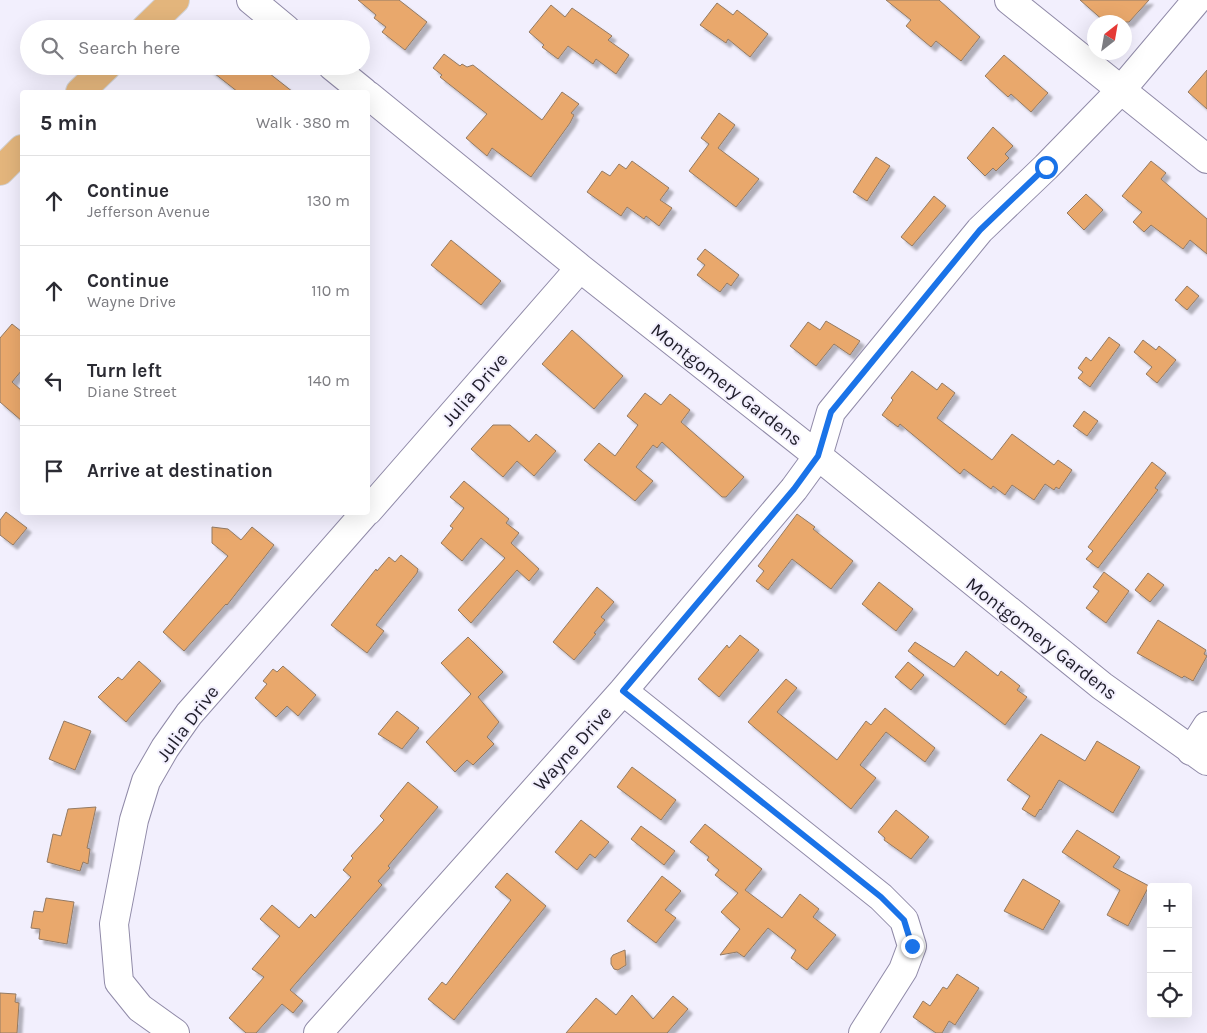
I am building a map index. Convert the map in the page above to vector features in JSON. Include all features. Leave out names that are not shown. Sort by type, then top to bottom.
[{"type":"main road","points":[[155,20],[175,0]]},
{"type":"main road","points":[[82,90],[98,75]]},
{"type":"main road","points":[[0,171],[20,151]]},
{"type":"street","points":[[251,0],[275,20]]},
{"type":"street","points":[[1009,0],[1207,159]]},
{"type":"street","name":"Wayne Drive","points":[[318,1033],[623,691],[794,489],[818,456],[831,412],[974,237],[1121,90],[1197,0]]},
{"type":"street","points":[[343,75],[362,90]]},
{"type":"street","name":"Montgomery Gardens","points":[[370,97],[580,268],[818,456],[1094,680],[1199,756]]},
{"type":"street","name":"Julia Drive","points":[[370,509],[580,268]]},
{"type":"street","name":"Julia Drive","points":[[175,1033],[140,1008],[119,982],[114,924],[134,820],[146,781],[165,748],[189,714],[364,515]]},
{"type":"street","points":[[623,691],[881,897],[904,920],[912,946],[903,970],[863,1033]]},
{"type":"street","points":[[1199,756],[1207,726]]},
{"type":"building","points":[[358,0],[399,0],[427,22],[405,50],[382,32],[386,27],[374,18],[376,15]]},
{"type":"building","points":[[886,0],[939,0],[980,37],[961,61],[936,41],[931,47],[906,26],[911,20]]},
{"type":"building","points":[[1080,0],[1149,0],[1132,19],[1132,15],[1097,15]]},
{"type":"building","points":[[717,3],[733,15],[737,10],[768,34],[750,57],[728,39],[726,43],[700,25]]},
{"type":"building","points":[[551,5],[565,17],[572,8],[612,36],[608,40],[629,55],[616,74],[596,59],[593,64],[568,46],[558,59],[542,47],[544,45],[529,32]]},
{"type":"building","points":[[444,54],[460,66],[462,64],[467,67],[473,65],[542,120],[562,92],[579,104],[571,113],[574,115],[570,123],[531,177],[492,148],[487,156],[466,138],[487,114],[440,77],[442,75],[433,68]]},
{"type":"building","points":[[1004,55],[1048,93],[1031,112],[1011,94],[1008,97],[985,76]]},
{"type":"building","points":[[1207,70],[1207,109],[1188,92]]},
{"type":"building","points":[[216,75],[271,75],[290,90],[235,90]]},
{"type":"building","points":[[719,113],[735,125],[718,148],[759,179],[736,207],[689,171],[709,144],[701,138]]},
{"type":"building","points":[[993,127],[1013,146],[1005,154],[1009,158],[996,171],[993,168],[985,176],[967,158]]},
{"type":"building","points":[[876,157],[890,166],[867,201],[853,192]]},
{"type":"building","points":[[632,161],[669,188],[660,200],[672,208],[659,226],[646,216],[644,219],[627,207],[621,216],[587,192],[602,171],[610,176],[619,164],[626,169]]},
{"type":"building","points":[[1151,161],[1166,173],[1161,179],[1207,219],[1207,254],[1190,240],[1183,249],[1151,225],[1144,232],[1133,222],[1142,212],[1122,196]]},
{"type":"building","points":[[1086,194],[1103,210],[1084,230],[1067,213]]},
{"type":"building","points":[[934,196],[946,206],[912,246],[901,237]]},
{"type":"building","points":[[451,240],[501,281],[481,305],[431,265]]},
{"type":"building","points":[[705,249],[739,275],[731,286],[727,283],[720,292],[697,275],[705,265],[697,259]]},
{"type":"building","points":[[1187,286],[1199,296],[1187,310],[1175,300]]},
{"type":"building","points":[[826,321],[860,341],[850,355],[834,344],[816,366],[790,346],[808,322],[820,330]]},
{"type":"building","points":[[12,324],[20,330],[20,372],[12,382],[20,389],[20,419],[0,402],[0,338]]},
{"type":"building","points":[[572,330],[623,376],[594,409],[542,364]]},
{"type":"building","points":[[1109,337],[1120,345],[1090,387],[1078,378],[1083,372],[1078,368],[1086,357],[1091,361]]},
{"type":"building","points":[[1143,340],[1156,350],[1159,346],[1176,360],[1157,383],[1146,374],[1152,367],[1134,352]]},
{"type":"building","points":[[912,371],[937,390],[942,383],[955,393],[937,418],[992,460],[1012,434],[1054,465],[1058,460],[1072,470],[1059,489],[1056,487],[1054,490],[1045,484],[1034,500],[1012,485],[1005,495],[993,486],[991,489],[964,469],[960,474],[900,424],[898,427],[882,415],[893,400],[891,398]]},
{"type":"building","points":[[645,393],[661,405],[670,394],[690,410],[681,422],[744,477],[726,497],[722,497],[662,442],[657,448],[653,445],[636,467],[653,481],[635,501],[584,460],[599,443],[615,456],[638,425],[627,416]]},
{"type":"building","points":[[1084,411],[1098,421],[1087,436],[1073,426]]},
{"type":"building","points":[[493,425],[510,425],[529,442],[536,434],[556,451],[534,476],[517,461],[503,477],[471,449]]},
{"type":"building","points":[[1152,462],[1166,473],[1155,488],[1158,490],[1098,568],[1086,559],[1093,551],[1088,547]]},
{"type":"building","points":[[464,481],[509,519],[506,523],[519,533],[511,543],[539,569],[529,581],[517,570],[471,623],[458,610],[505,558],[481,538],[462,561],[441,543],[453,528],[450,526],[464,508],[450,497]]},
{"type":"building","points":[[6,512],[27,528],[13,545],[0,535],[0,520]]},
{"type":"building","points":[[797,514],[815,527],[813,529],[853,561],[831,589],[792,559],[768,590],[756,581],[764,571],[758,566]]},
{"type":"building","points":[[212,527],[228,529],[241,540],[252,527],[274,545],[227,605],[184,651],[163,632],[228,556],[212,543]]},
{"type":"building","points":[[401,555],[418,569],[417,573],[376,625],[384,631],[367,653],[331,625],[376,569],[377,571],[389,557],[395,562]]},
{"type":"building","points":[[1104,572],[1129,591],[1106,623],[1086,608],[1099,591],[1093,587]]},
{"type":"building","points":[[1148,573],[1164,585],[1150,602],[1135,590]]},
{"type":"building","points":[[879,582],[913,609],[896,631],[862,604]]},
{"type":"building","points":[[597,587],[614,602],[601,617],[605,620],[594,633],[596,634],[574,660],[553,642]]},
{"type":"building","points":[[1158,620],[1206,650],[1204,654],[1207,656],[1193,681],[1184,676],[1182,678],[1137,653]]},
{"type":"building","points":[[740,635],[759,650],[719,697],[698,679],[727,645],[729,648]]},
{"type":"building","points":[[468,637],[503,672],[478,697],[499,722],[487,737],[494,744],[473,765],[467,760],[455,772],[426,742],[471,694],[441,663]]},
{"type":"building","points":[[915,642],[954,667],[966,651],[998,676],[1001,671],[1020,686],[1017,690],[1027,697],[1005,725],[908,651]]},
{"type":"building","points":[[139,661],[161,681],[126,722],[98,697],[118,677],[122,680]]},
{"type":"building","points":[[908,662],[924,675],[911,690],[895,677]]},
{"type":"building","points":[[283,666],[316,695],[298,716],[287,706],[276,717],[255,698],[267,684],[263,681],[273,669],[277,672]]},
{"type":"building","points":[[786,679],[797,688],[777,712],[837,760],[866,721],[871,725],[885,708],[935,748],[925,762],[886,732],[860,765],[876,778],[851,809],[748,722]]},
{"type":"building","points":[[397,711],[419,728],[402,749],[378,734]]},
{"type":"building","points":[[64,721],[91,731],[75,770],[49,759]]},
{"type":"building","points":[[1041,734],[1085,761],[1097,741],[1140,767],[1113,813],[1059,780],[1035,817],[1022,809],[1030,796],[1007,780]]},
{"type":"building","points":[[632,767],[676,800],[661,820],[617,787]]},
{"type":"building","points":[[408,782],[438,807],[388,866],[390,868],[378,881],[382,885],[290,990],[303,1001],[293,1013],[282,1004],[256,1033],[246,1033],[229,1018],[264,977],[252,969],[280,936],[260,919],[272,905],[299,928],[311,914],[315,918],[351,877],[343,870],[353,858],[351,856],[384,820],[380,816]]},
{"type":"building","points":[[96,807],[87,848],[90,849],[88,864],[83,862],[80,871],[47,862],[53,834],[61,836],[68,809]]},
{"type":"building","points":[[896,810],[929,837],[911,859],[884,840],[885,838],[878,832]]},
{"type":"building","points":[[581,820],[609,842],[595,858],[590,854],[577,870],[555,852]]},
{"type":"building","points":[[705,824],[762,869],[745,890],[782,918],[800,894],[819,909],[813,917],[836,935],[807,970],[791,958],[796,950],[768,928],[744,957],[737,952],[720,955],[740,929],[721,912],[738,893],[715,875],[719,870],[707,860],[709,857],[690,842]]},
{"type":"building","points":[[641,826],[675,851],[664,865],[631,839]]},
{"type":"building","points":[[1077,830],[1120,857],[1113,867],[1147,885],[1147,890],[1128,926],[1107,915],[1120,890],[1062,852]]},
{"type":"building","points":[[507,873],[546,906],[454,1020],[428,999],[442,982],[446,985],[511,900],[495,887]]},
{"type":"building","points":[[662,876],[681,891],[665,910],[676,918],[656,943],[627,921]]},
{"type":"building","points":[[1023,879],[1060,901],[1043,930],[1004,911]]},
{"type":"building","points":[[46,898],[74,902],[67,944],[39,939],[40,929],[31,928],[34,911],[43,912]]},
{"type":"building","points":[[625,950],[626,965],[618,970],[614,969],[611,964],[611,958],[613,955]]},
{"type":"building","points":[[957,974],[979,988],[955,1025],[949,1021],[942,1033],[936,1033],[913,1017],[923,1001],[930,1006],[943,987],[947,989]]},
{"type":"building","points":[[0,993],[16,994],[15,1002],[19,1003],[17,1033],[0,1033]]},
{"type":"building","points":[[632,995],[653,1019],[673,996],[688,1009],[667,1033],[566,1033],[596,998],[616,1015]]},
{"type":"route","points":[[912,946],[904,920],[881,897],[623,691],[794,489],[818,456],[831,412],[980,230],[1046,167]]}]
